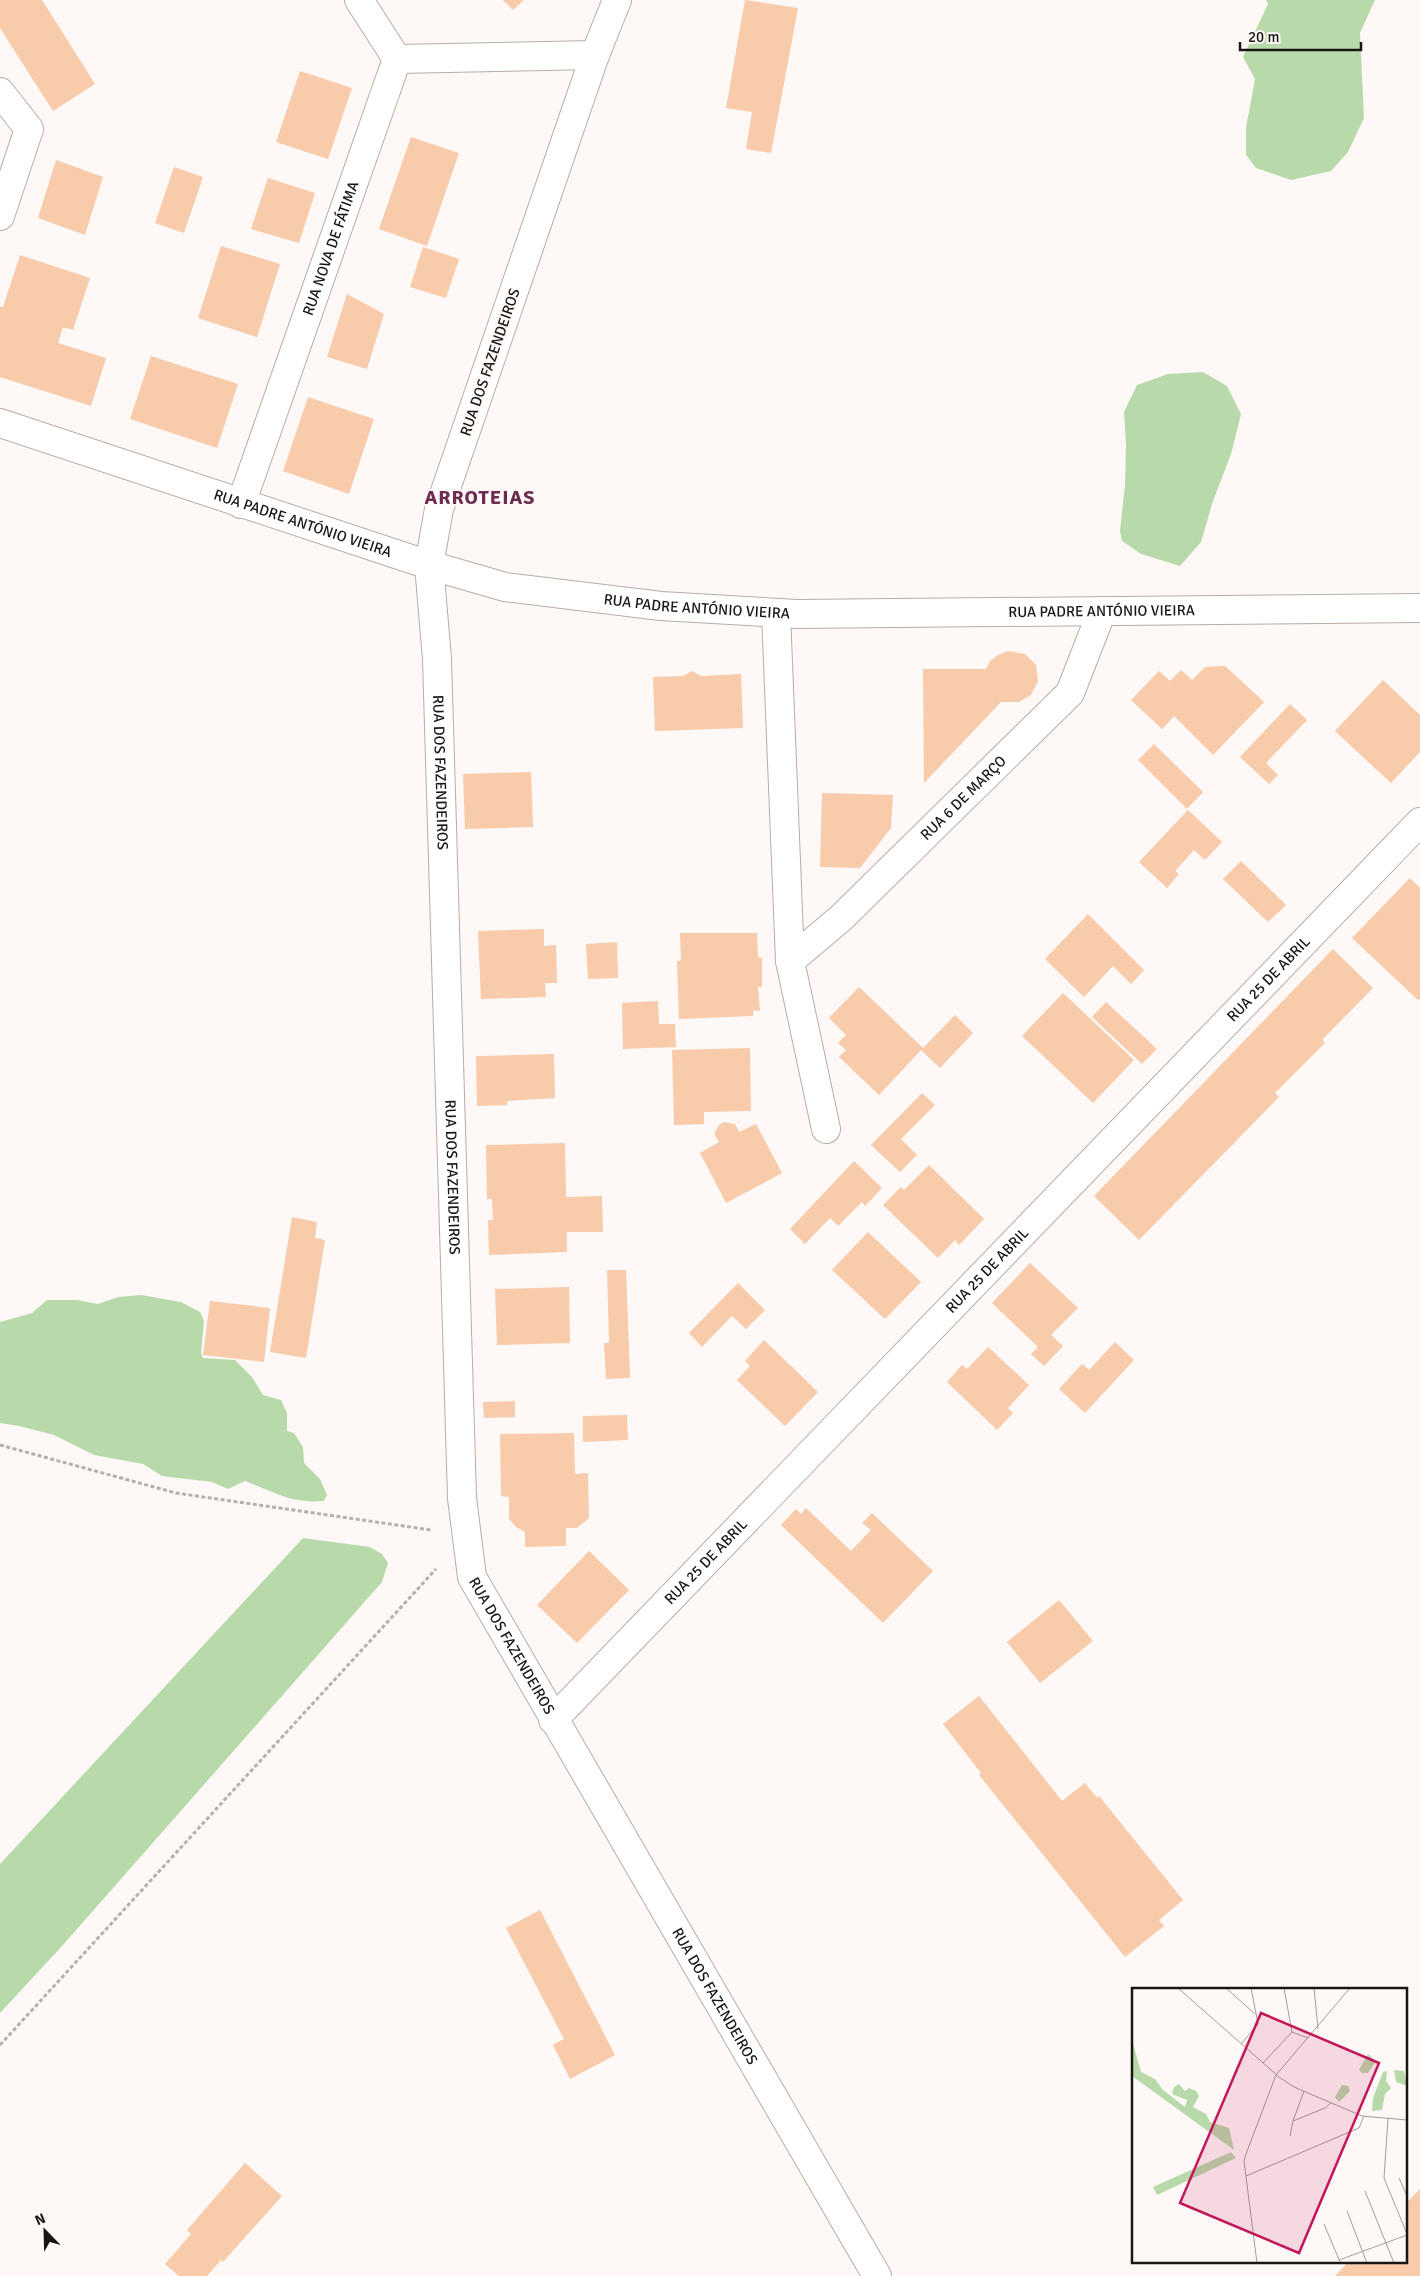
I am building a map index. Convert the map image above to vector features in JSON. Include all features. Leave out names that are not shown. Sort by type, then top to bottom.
[{"type":"street","points":[[359,0],[397,59],[595,55]]},
{"type":"street","name":"RUA DOS FAZENDEIROS","points":[[617,0],[595,55],[439,509],[429,565],[436,659],[462,1498],[472,1577],[553,1720],[877,2276]]},
{"type":"street","name":"RUA NOVA DE FÁTIMA","points":[[241,504],[397,59]]},
{"type":"street","points":[[0,92],[29,129],[0,216]]},
{"type":"street","name":"RUA PADRE ANTÓNIO VIEIRA","points":[[0,423],[429,565],[506,587],[661,606],[776,613],[1420,608]]},
{"type":"street","name":"RUA 6 DE MARÇO","points":[[790,961],[840,918],[1070,693],[1102,611]]},
{"type":"street","points":[[776,613],[790,961],[826,1128]]},
{"type":"street","name":"RUA 25 DE ABRIL","points":[[553,1720],[1420,822]]},
{"type":"path","points":[[0,1445],[176,1494],[467,1536]]},
{"type":"path","points":[[0,2045],[467,1536]]},
{"type":"green space","points":[[1266,0],[1375,0],[1360,33],[1364,118],[1348,152],[1331,171],[1291,180],[1256,168],[1246,155],[1246,128],[1255,79],[1243,57],[1268,4]]},
{"type":"green space","points":[[1203,372],[1227,386],[1241,414],[1231,454],[1213,501],[1201,542],[1180,566],[1141,554],[1122,541],[1120,531],[1125,485],[1126,445],[1124,412],[1137,385],[1168,374]]},
{"type":"green space","points":[[141,1295],[181,1302],[200,1312],[204,1321],[201,1353],[203,1358],[235,1360],[252,1377],[263,1395],[281,1400],[287,1413],[287,1431],[294,1433],[303,1447],[304,1463],[320,1479],[327,1495],[324,1501],[292,1499],[245,1481],[228,1489],[212,1482],[162,1476],[143,1464],[94,1455],[54,1435],[0,1423],[0,1322],[32,1313],[47,1300],[77,1300],[98,1304],[118,1297]]},
{"type":"green space","points":[[303,1538],[370,1547],[382,1554],[388,1563],[382,1582],[63,1945],[0,2013],[0,1864]]},
{"type":"building","points":[[0,0],[42,0],[95,84],[53,111],[0,28]]},
{"type":"building","points":[[503,0],[524,0],[513,10]]},
{"type":"building","points":[[745,0],[798,8],[771,153],[746,149],[752,112],[726,108]]},
{"type":"building","points":[[300,71],[352,88],[328,159],[276,142]]},
{"type":"building","points":[[411,137],[459,153],[427,246],[379,229]]},
{"type":"building","points":[[56,160],[103,177],[85,235],[38,218]]},
{"type":"building","points":[[174,167],[203,177],[184,233],[155,223]]},
{"type":"building","points":[[268,178],[315,193],[299,243],[251,229]]},
{"type":"building","points":[[221,246],[280,264],[257,337],[198,318]]},
{"type":"building","points":[[423,247],[459,259],[446,298],[410,287]]},
{"type":"building","points":[[20,255],[90,278],[73,330],[63,327],[58,343],[106,358],[91,406],[0,377],[0,306],[3,307]]},
{"type":"building","points":[[347,294],[384,314],[367,369],[327,357]]},
{"type":"building","points":[[151,356],[238,384],[217,448],[130,419]]},
{"type":"building","points":[[308,397],[374,419],[349,494],[283,471]]},
{"type":"building","points":[[1008,651],[1025,654],[1036,665],[1038,681],[1031,695],[1019,702],[1001,702],[924,783],[923,669],[986,669],[990,661]]},
{"type":"building","points":[[1225,666],[1264,702],[1213,755],[1174,716],[1162,729],[1131,700],[1159,671],[1170,681],[1181,670],[1192,680],[1205,667]]},
{"type":"building","points":[[692,671],[701,676],[741,674],[743,728],[655,731],[653,677],[683,676]]},
{"type":"building","points":[[1383,680],[1420,715],[1420,752],[1391,783],[1335,731]]},
{"type":"building","points":[[1290,704],[1307,720],[1266,763],[1278,775],[1269,784],[1240,757]]},
{"type":"building","points":[[1154,744],[1203,792],[1187,809],[1138,760]]},
{"type":"building","points":[[531,772],[533,827],[465,829],[463,774]]},
{"type":"building","points":[[822,793],[893,795],[891,828],[860,868],[820,867]]},
{"type":"building","points":[[1188,810],[1222,842],[1205,860],[1194,850],[1175,871],[1179,874],[1167,888],[1139,862]]},
{"type":"building","points":[[1241,861],[1286,905],[1268,922],[1223,879]]},
{"type":"building","points":[[1410,878],[1420,888],[1420,999],[1418,1000],[1352,938]]},
{"type":"building","points":[[1088,914],[1144,970],[1131,984],[1113,966],[1084,997],[1045,959]]},
{"type":"building","points":[[544,929],[544,946],[556,945],[557,983],[545,983],[546,997],[481,999],[478,931]]},
{"type":"building","points":[[680,933],[757,933],[758,957],[762,958],[762,987],[758,987],[760,1011],[753,1010],[753,1016],[679,1019],[677,961],[681,961]]},
{"type":"building","points":[[617,942],[618,978],[588,979],[586,944]]},
{"type":"building","points":[[1333,949],[1373,988],[1322,1040],[1325,1043],[1275,1093],[1279,1097],[1139,1240],[1094,1196]]},
{"type":"building","points":[[859,987],[923,1048],[955,1015],[973,1033],[940,1068],[921,1050],[879,1095],[839,1057],[846,1050],[838,1043],[846,1035],[829,1018]]},
{"type":"building","points":[[1063,993],[1134,1060],[1093,1103],[1022,1036]]},
{"type":"building","points":[[658,1001],[659,1024],[675,1024],[676,1047],[623,1049],[622,1003]]},
{"type":"building","points":[[1106,1002],[1157,1049],[1142,1064],[1092,1017]]},
{"type":"building","points":[[750,1048],[751,1111],[704,1112],[704,1124],[674,1125],[672,1050]]},
{"type":"building","points":[[554,1054],[555,1098],[507,1101],[507,1105],[477,1106],[476,1056]]},
{"type":"building","points":[[922,1093],[935,1105],[901,1139],[917,1155],[900,1172],[871,1145]]},
{"type":"building","points":[[724,1122],[735,1124],[739,1132],[756,1124],[782,1173],[726,1203],[700,1153],[719,1142],[714,1134],[719,1125]]},
{"type":"building","points":[[565,1143],[566,1197],[602,1196],[603,1232],[567,1232],[567,1252],[489,1255],[488,1220],[493,1220],[492,1199],[487,1199],[486,1145]]},
{"type":"building","points":[[854,1161],[882,1188],[865,1206],[862,1202],[838,1226],[830,1218],[805,1244],[790,1229]]},
{"type":"building","points":[[929,1165],[984,1219],[959,1245],[955,1240],[938,1258],[883,1205],[901,1187],[904,1190]]},
{"type":"building","points":[[292,1217],[317,1222],[315,1238],[325,1240],[306,1358],[270,1352]]},
{"type":"building","points":[[868,1232],[921,1282],[885,1319],[832,1270]]},
{"type":"building","points":[[1030,1263],[1078,1308],[1051,1335],[1063,1346],[1044,1366],[1031,1354],[1038,1347],[992,1303]]},
{"type":"building","points":[[607,1270],[626,1270],[630,1378],[606,1379],[604,1343],[609,1343]]},
{"type":"building","points":[[738,1283],[765,1310],[746,1329],[732,1316],[702,1347],[689,1333]]},
{"type":"building","points":[[569,1287],[570,1343],[497,1345],[495,1289]]},
{"type":"building","points":[[210,1301],[270,1308],[264,1362],[203,1355]]},
{"type":"building","points":[[764,1340],[818,1392],[785,1426],[737,1380],[750,1366],[745,1361]]},
{"type":"building","points":[[1115,1342],[1134,1360],[1085,1413],[1059,1389],[1082,1364],[1089,1370]]},
{"type":"building","points":[[988,1347],[1029,1385],[1008,1408],[1013,1413],[997,1430],[947,1382],[962,1365],[967,1369]]},
{"type":"building","points":[[515,1401],[515,1417],[484,1418],[483,1402]]},
{"type":"building","points":[[627,1415],[628,1440],[583,1442],[583,1416]]},
{"type":"building","points":[[574,1433],[575,1474],[588,1473],[589,1518],[577,1528],[566,1528],[566,1546],[525,1547],[525,1532],[516,1527],[509,1519],[509,1497],[501,1496],[500,1434]]},
{"type":"building","points":[[806,1508],[851,1551],[871,1530],[862,1523],[872,1513],[933,1571],[883,1623],[781,1525],[796,1509],[801,1514]]},
{"type":"building","points":[[589,1551],[629,1590],[577,1643],[537,1605]]},
{"type":"building","points":[[1059,1600],[1093,1641],[1040,1683],[1007,1642]]},
{"type":"building","points":[[979,1696],[1062,1801],[1085,1783],[1097,1798],[1099,1796],[1183,1900],[1159,1920],[1164,1926],[1125,1957],[979,1775],[981,1773],[943,1724]]},
{"type":"building","points":[[540,1910],[615,2055],[570,2079],[553,2045],[564,2039],[506,1928]]},
{"type":"building","points":[[245,2163],[282,2196],[223,2262],[221,2260],[207,2276],[179,2276],[165,2264],[191,2234],[187,2230]]},
{"type":"building","points":[[1420,2189],[1420,2276],[1335,2276],[1346,2264],[1408,2264],[1408,2201]]},
{"type":"district","name":"ARROTEIAS","points":[[480,497]]}]
